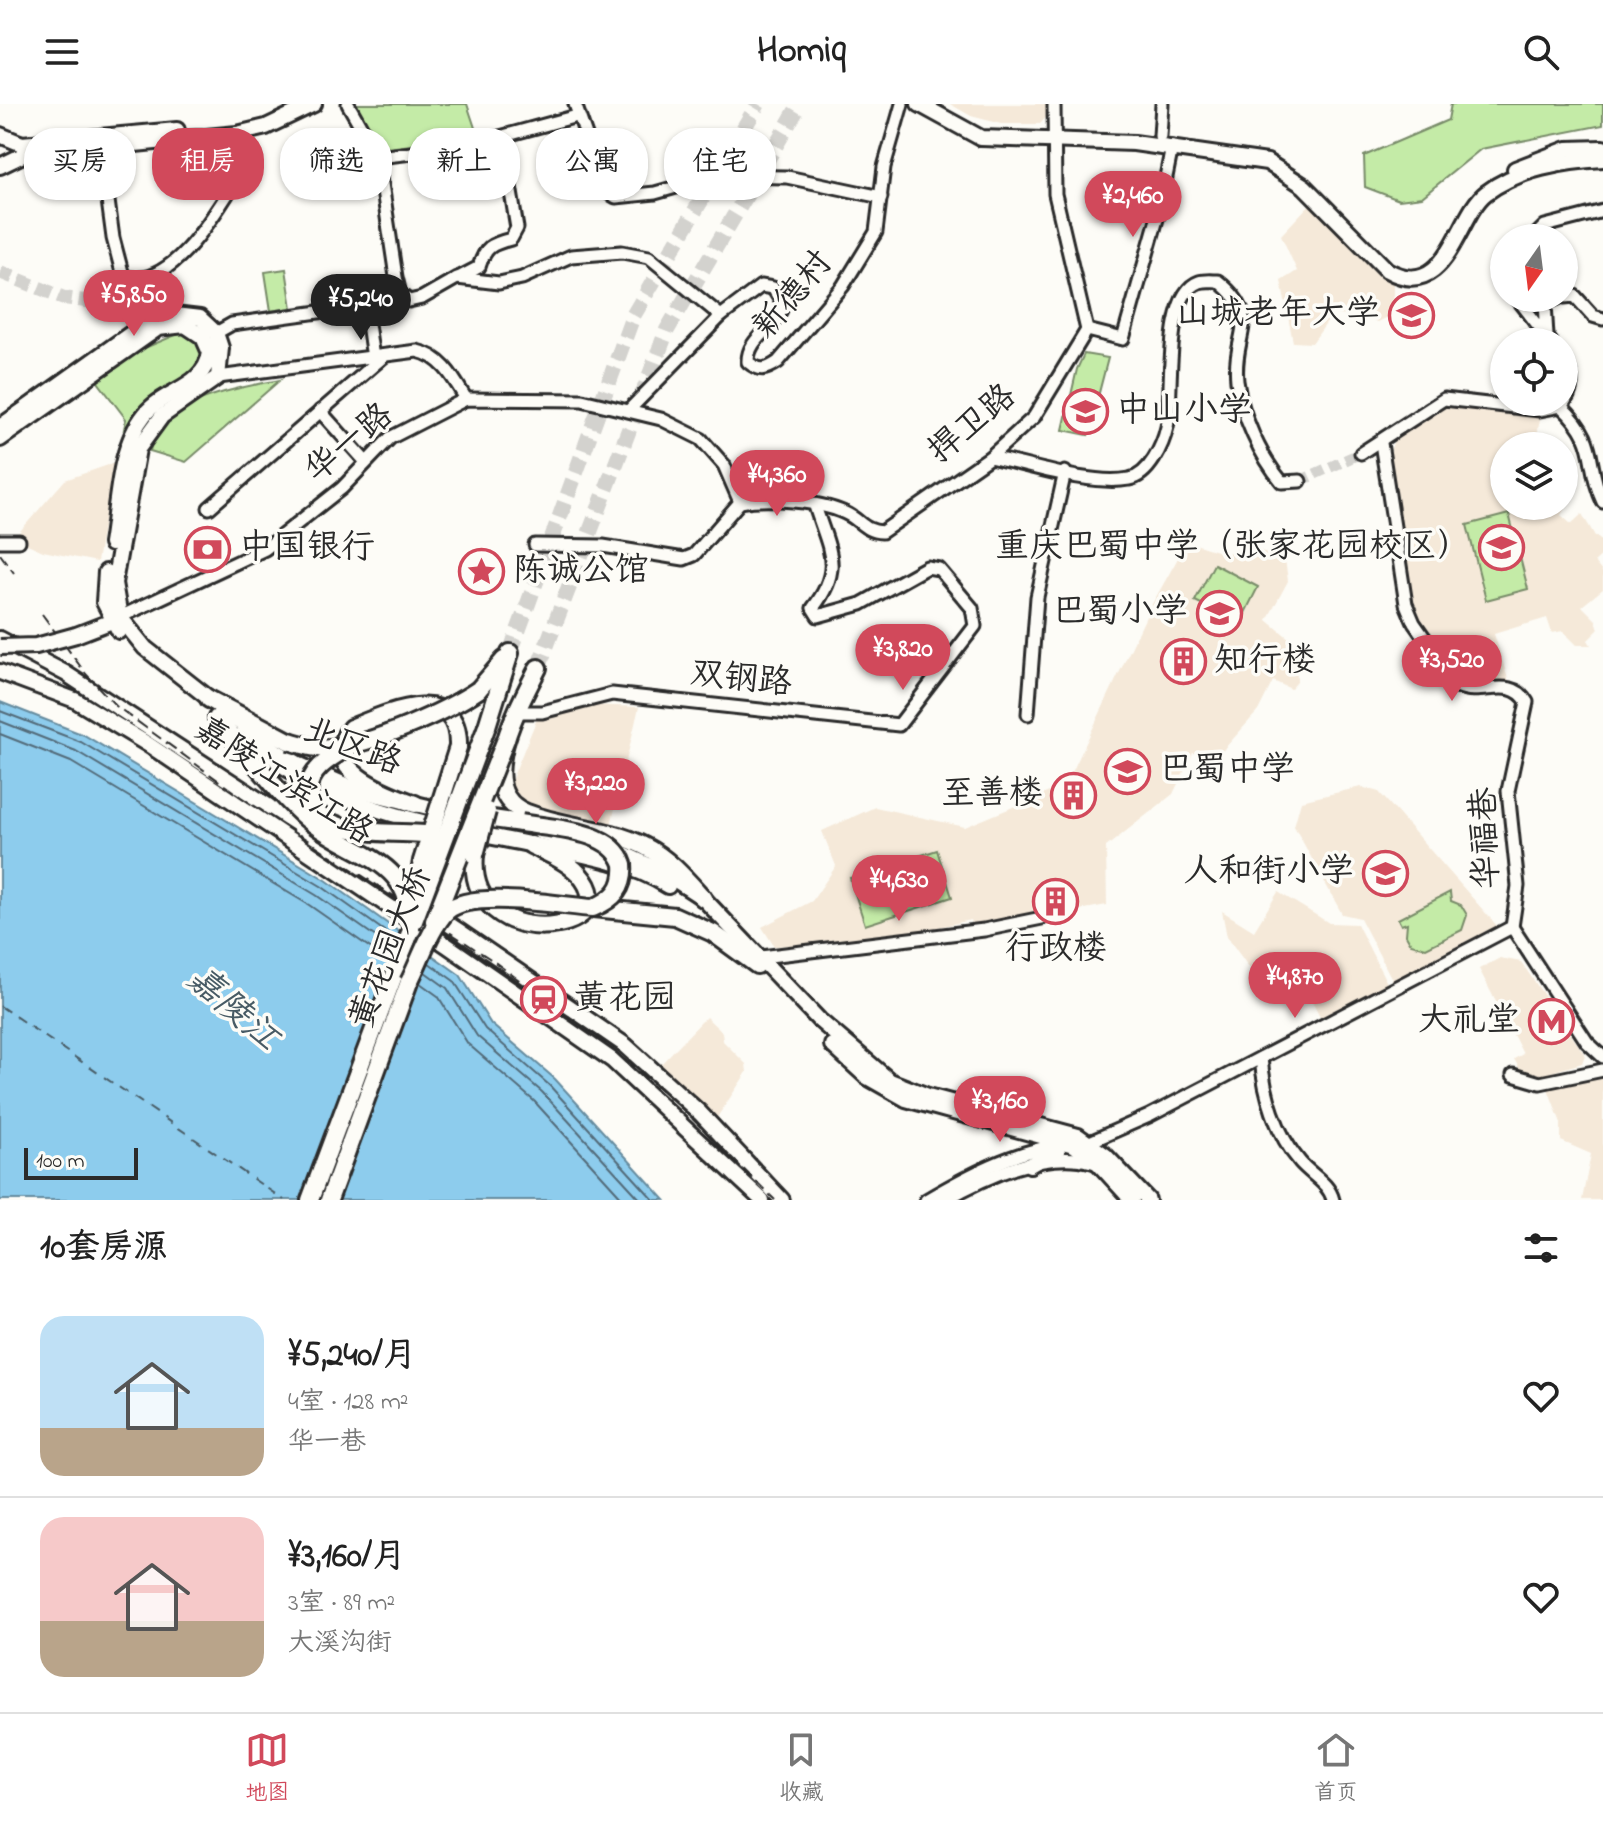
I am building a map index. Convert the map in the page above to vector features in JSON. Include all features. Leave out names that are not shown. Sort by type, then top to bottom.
[{"type":"highway","name":"黄花园大桥","points":[[310,1200],[487,726],[510,653],[478,690],[432,715],[354,744]]},
{"type":"highway","name":"黄花园大桥","points":[[329,1200],[409,982],[515,715],[538,668]]},
{"type":"highway","points":[[209,699],[289,741],[310,748],[354,744]]},
{"type":"highway","points":[[411,930],[422,861],[458,747],[458,731],[451,718],[432,707],[417,705],[351,728],[345,735],[345,757],[356,776],[380,792],[415,804]]},
{"type":"highway","points":[[217,718],[311,822],[392,872],[404,887],[411,907],[411,930]]},
{"type":"highway","points":[[506,739],[475,855],[476,889],[486,902],[511,918],[530,925],[556,927],[584,913],[589,899],[580,875],[531,845]]},
{"type":"highway","points":[[354,744],[330,758],[311,780],[308,791],[314,810],[324,820],[339,825],[424,834],[488,836]]},
{"type":"highway","points":[[501,762],[501,784],[510,803],[529,814],[609,832],[656,853],[703,898]]},
{"type":"highway","points":[[464,815],[596,838],[616,850],[623,864],[620,888],[610,900],[593,908]]},
{"type":"highway","points":[[409,982],[443,917],[457,905],[480,900],[661,913],[702,927],[759,961]]},
{"type":"main road","points":[[0,153],[22,144],[233,125],[298,104]]},
{"type":"main road","points":[[136,144],[237,134],[266,127],[314,104]]},
{"type":"main road","points":[[919,104],[981,138],[1056,134],[1252,158],[1282,169],[1387,270],[1405,272],[1429,271],[1445,258],[1482,196],[1499,184],[1569,160],[1603,159]]},
{"type":"main road","points":[[937,104],[983,128],[1000,131],[1160,136],[1253,150],[1284,160],[1309,180],[1388,263],[1405,272],[1431,262],[1445,249],[1475,192],[1493,178],[1567,149],[1603,148]]},
{"type":"main road","points":[[0,135],[22,144]]},
{"type":"main road","points":[[0,166],[24,155]]},
{"type":"main road","points":[[0,647],[36,646],[116,620],[114,583],[138,449],[162,416],[218,377],[221,348],[216,333],[200,318],[139,309]]},
{"type":"main road","points":[[0,439],[166,314]]},
{"type":"main road","points":[[0,427],[154,324]]},
{"type":"main road","name":"北区路","points":[[154,324],[175,324],[195,329],[203,337],[210,353],[203,374],[146,413],[128,447],[103,591],[116,620],[140,655],[217,718],[307,781],[351,803],[617,863],[662,882],[707,915],[819,1020],[890,1081],[928,1096],[1042,1124],[1092,1143]]},
{"type":"main road","name":"北区路","points":[[116,620],[145,648],[276,751],[326,778],[362,791],[616,850],[663,872],[703,898],[849,1063],[884,1090],[927,1106],[1065,1143]]},
{"type":"main road","name":"嘉陵江滨江路","points":[[0,639],[65,673],[133,721],[459,931],[625,1045],[700,1113],[782,1200]]},
{"type":"main road","name":"嘉陵江滨江路","points":[[0,672],[75,700],[149,745],[612,1060],[762,1200]]},
{"type":"main road","points":[[307,781],[302,774],[304,770],[326,778]]},
{"type":"main road","points":[[1042,1124],[1099,1164],[1132,1200]]},
{"type":"main road","points":[[1030,1165],[1065,1143]]},
{"type":"main road","points":[[1092,1143],[1148,1200]]},
{"type":"street","points":[[348,104],[362,128]]},
{"type":"street","name":"新德村","points":[[630,409],[721,316],[761,286],[773,288],[781,295],[781,312],[752,345],[748,362],[756,368],[767,369],[778,362],[865,254],[876,232],[884,167],[902,104]]},
{"type":"street","points":[[1054,104],[1055,194],[1087,330],[1123,339],[1159,212],[1172,147]]},
{"type":"street","points":[[1160,136],[1162,104]]},
{"type":"street","points":[[520,131],[576,110],[590,147],[593,177],[602,189],[616,197],[655,193],[715,176],[787,177],[881,197]]},
{"type":"street","points":[[108,200],[113,238],[123,276],[129,279],[163,272],[205,230],[224,200]]},
{"type":"street","points":[[385,200],[400,294],[409,301],[422,298],[479,267],[491,244],[511,239],[517,228],[512,200]]},
{"type":"street","points":[[1553,224],[1603,211]]},
{"type":"street","points":[[457,278],[499,283],[522,278],[571,256],[635,252],[649,257],[721,316]]},
{"type":"street","points":[[990,457],[1111,482],[1134,479],[1152,462],[1167,427],[1167,374],[1173,335],[1186,293],[1198,282],[1218,281],[1237,296],[1245,314],[1237,382],[1253,433],[1267,464],[1282,482],[1300,481]]},
{"type":"street","points":[[1578,299],[1593,316],[1603,319]]},
{"type":"street","points":[[216,333],[232,324],[362,306],[366,310],[378,357]]},
{"type":"street","points":[[1524,312],[1539,328]]},
{"type":"street","name":"捍卫路","points":[[815,506],[845,513],[867,531],[882,532],[990,457],[1034,417],[1087,330]]},
{"type":"street","points":[[218,377],[417,351],[427,353],[450,372],[466,399]]},
{"type":"street","points":[[209,508],[378,357]]},
{"type":"street","name":"华一路","points":[[116,620],[265,549],[342,488],[390,438],[466,399],[582,400],[630,409],[676,425],[701,439],[724,465],[740,502]]},
{"type":"street","points":[[1361,453],[1381,443],[1444,399],[1490,404]]},
{"type":"street","points":[[320,411],[365,461]]},
{"type":"street","points":[[1569,416],[1584,434],[1593,454],[1596,486],[1603,502]]},
{"type":"street","name":"华福巷","points":[[1381,443],[1403,594],[1414,623],[1459,687],[1474,691],[1508,687],[1521,693],[1527,702],[1508,791],[1518,886],[1512,927]]},
{"type":"street","points":[[1028,714],[1037,597],[1065,472]]},
{"type":"street","points":[[535,545],[603,546],[684,559],[694,555],[740,502],[772,500],[815,506]]},
{"type":"street","name":"双钢路","points":[[515,715],[542,712],[612,694],[899,725],[975,626],[972,608],[939,569],[927,567],[861,604],[818,616],[813,608],[828,589],[834,564],[815,506]]},
{"type":"street","points":[[0,541],[19,541]]},
{"type":"street","points":[[759,961],[984,930],[1042,918]]},
{"type":"street","points":[[926,1200],[979,1171],[1036,1150],[1065,1143],[1092,1143],[1512,927],[1587,1042],[1603,1057]]},
{"type":"street","points":[[1261,1058],[1264,1093],[1290,1146],[1301,1163],[1328,1189],[1333,1200]]},
{"type":"street","points":[[1513,1075],[1540,1083],[1603,1070]]},
{"type":"street","points":[[945,1200],[982,1181],[1030,1165],[1068,1158],[1099,1164]]},
{"type":"shaded area","points":[[950,104],[1048,104],[1049,114],[1040,124],[1001,124],[971,116]]},
{"type":"shaded area","points":[[1311,203],[1382,274],[1393,281],[1393,314],[1377,322],[1360,313],[1355,317],[1333,314],[1312,343],[1293,342],[1281,281],[1297,271],[1281,235]]},
{"type":"shaded area","name":"重庆巴蜀中学（张家花园校区）","points":[[1444,404],[1490,409],[1490,416],[1541,416],[1538,432],[1490,432],[1490,520],[1567,520],[1571,524],[1582,514],[1595,536],[1603,542],[1603,554],[1594,562],[1603,573],[1603,589],[1582,606],[1596,620],[1599,629],[1588,640],[1591,645],[1577,645],[1563,631],[1552,633],[1547,618],[1494,634],[1509,682],[1473,685],[1460,678],[1443,658],[1412,606],[1407,589],[1390,464],[1396,436]]},
{"type":"shaded area","points":[[114,463],[97,562],[43,551],[14,538],[65,480]]},
{"type":"shaded area","name":"巴蜀中学","points":[[1192,543],[1226,554],[1243,545],[1285,559],[1288,581],[1267,620],[1296,644],[1297,682],[1291,689],[1273,681],[1258,711],[1216,758],[1193,753],[1173,794],[1106,847],[1107,905],[973,929],[971,920],[870,942],[774,946],[762,927],[812,901],[836,866],[822,831],[875,807],[965,827],[1066,785],[1151,606],[1182,551]]},
{"type":"shaded area","points":[[590,705],[639,707],[611,825],[529,805],[512,789],[511,781],[536,721],[546,715]]},
{"type":"shaded area","name":"人和街小学","points":[[1361,787],[1379,792],[1498,927],[1394,983],[1360,918],[1342,914],[1294,826],[1301,801]]},
{"type":"shaded area","points":[[1278,892],[1329,923],[1357,924],[1388,985],[1321,1019],[1302,983],[1271,963],[1253,973],[1227,937],[1222,911],[1254,931]]},
{"type":"shaded area","points":[[1500,958],[1521,962],[1585,1055],[1582,1063],[1535,1077],[1522,1073],[1514,1059],[1523,1054],[1479,969]]},
{"type":"shaded area","points":[[706,1017],[722,1032],[723,1041],[746,1064],[747,1072],[716,1119],[659,1066]]},
{"type":"shaded area","points":[[1603,1078],[1603,1200],[1582,1200],[1591,1154],[1561,1141],[1561,1123],[1548,1089]]},
{"type":"green space","points":[[352,104],[467,104],[475,128],[408,128],[408,145],[392,147],[392,128],[367,128]]},
{"type":"green space","points":[[1451,104],[1603,104],[1603,125],[1481,149],[1422,197],[1399,200],[1365,187],[1364,156],[1448,120]]},
{"type":"green space","points":[[286,269],[292,308],[271,311],[265,272]]},
{"type":"green space","points":[[178,329],[197,337],[202,350],[198,368],[152,396],[124,429],[126,419],[95,378],[144,344],[147,347],[178,334]]},
{"type":"green space","points":[[1084,354],[1108,358],[1088,435],[1063,430],[1077,369]]},
{"type":"green space","points":[[280,380],[186,462],[150,451],[156,433],[168,419],[184,408],[223,392]]},
{"type":"green space","points":[[1490,519],[1511,520],[1528,589],[1486,600],[1467,525]]},
{"type":"green space","points":[[1214,564],[1258,587],[1240,623],[1195,601]]},
{"type":"green space","points":[[937,850],[952,897],[865,925],[850,878]]},
{"type":"green space","points":[[1450,892],[1451,901],[1461,905],[1467,915],[1462,930],[1426,948],[1411,944],[1406,935],[1407,923],[1401,925],[1398,919]]},
{"type":"water","name":"嘉陵江","points":[[0,702],[84,735],[326,880],[460,975],[491,1024],[555,1079],[665,1200],[0,1200]]},
{"type":"ferry route","points":[[0,1006],[284,1200]]},
{"type":"tunnel","points":[[510,653],[633,316],[758,104]]},
{"type":"tunnel","points":[[538,668],[667,330],[800,104]]},
{"type":"tunnel","points":[[0,272],[64,298],[139,309]]},
{"type":"tunnel","points":[[1300,481],[1361,453]]},
{"type":"railway","points":[[0,554],[14,573]]},
{"type":"railway","points":[[42,614],[86,674],[116,706],[241,797],[489,958],[600,1039],[671,1098],[775,1200]]},
{"type":"place","name":"山城老年大学","points":[[1411,315]]},
{"type":"place","name":"中山小学","points":[[1085,412]]},
{"type":"place","name":"重庆巴蜀中学（张家花园校区）","points":[[1502,548]]},
{"type":"place","name":"中国银行","points":[[208,549]]},
{"type":"place","name":"陈诚公馆","points":[[482,572]]},
{"type":"place","name":"巴蜀小学","points":[[1219,613]]},
{"type":"place","name":"知行楼","points":[[1183,662]]},
{"type":"place","name":"巴蜀中学","points":[[1128,771]]},
{"type":"place","name":"至善楼","points":[[1074,795]]},
{"type":"place","name":"人和街小学","points":[[1385,873]]},
{"type":"place","name":"行政楼","points":[[1056,902]]},
{"type":"place","name":"黄花园","points":[[543,1000]]},
{"type":"place","name":"大礼堂","points":[[1551,1022]]}]
